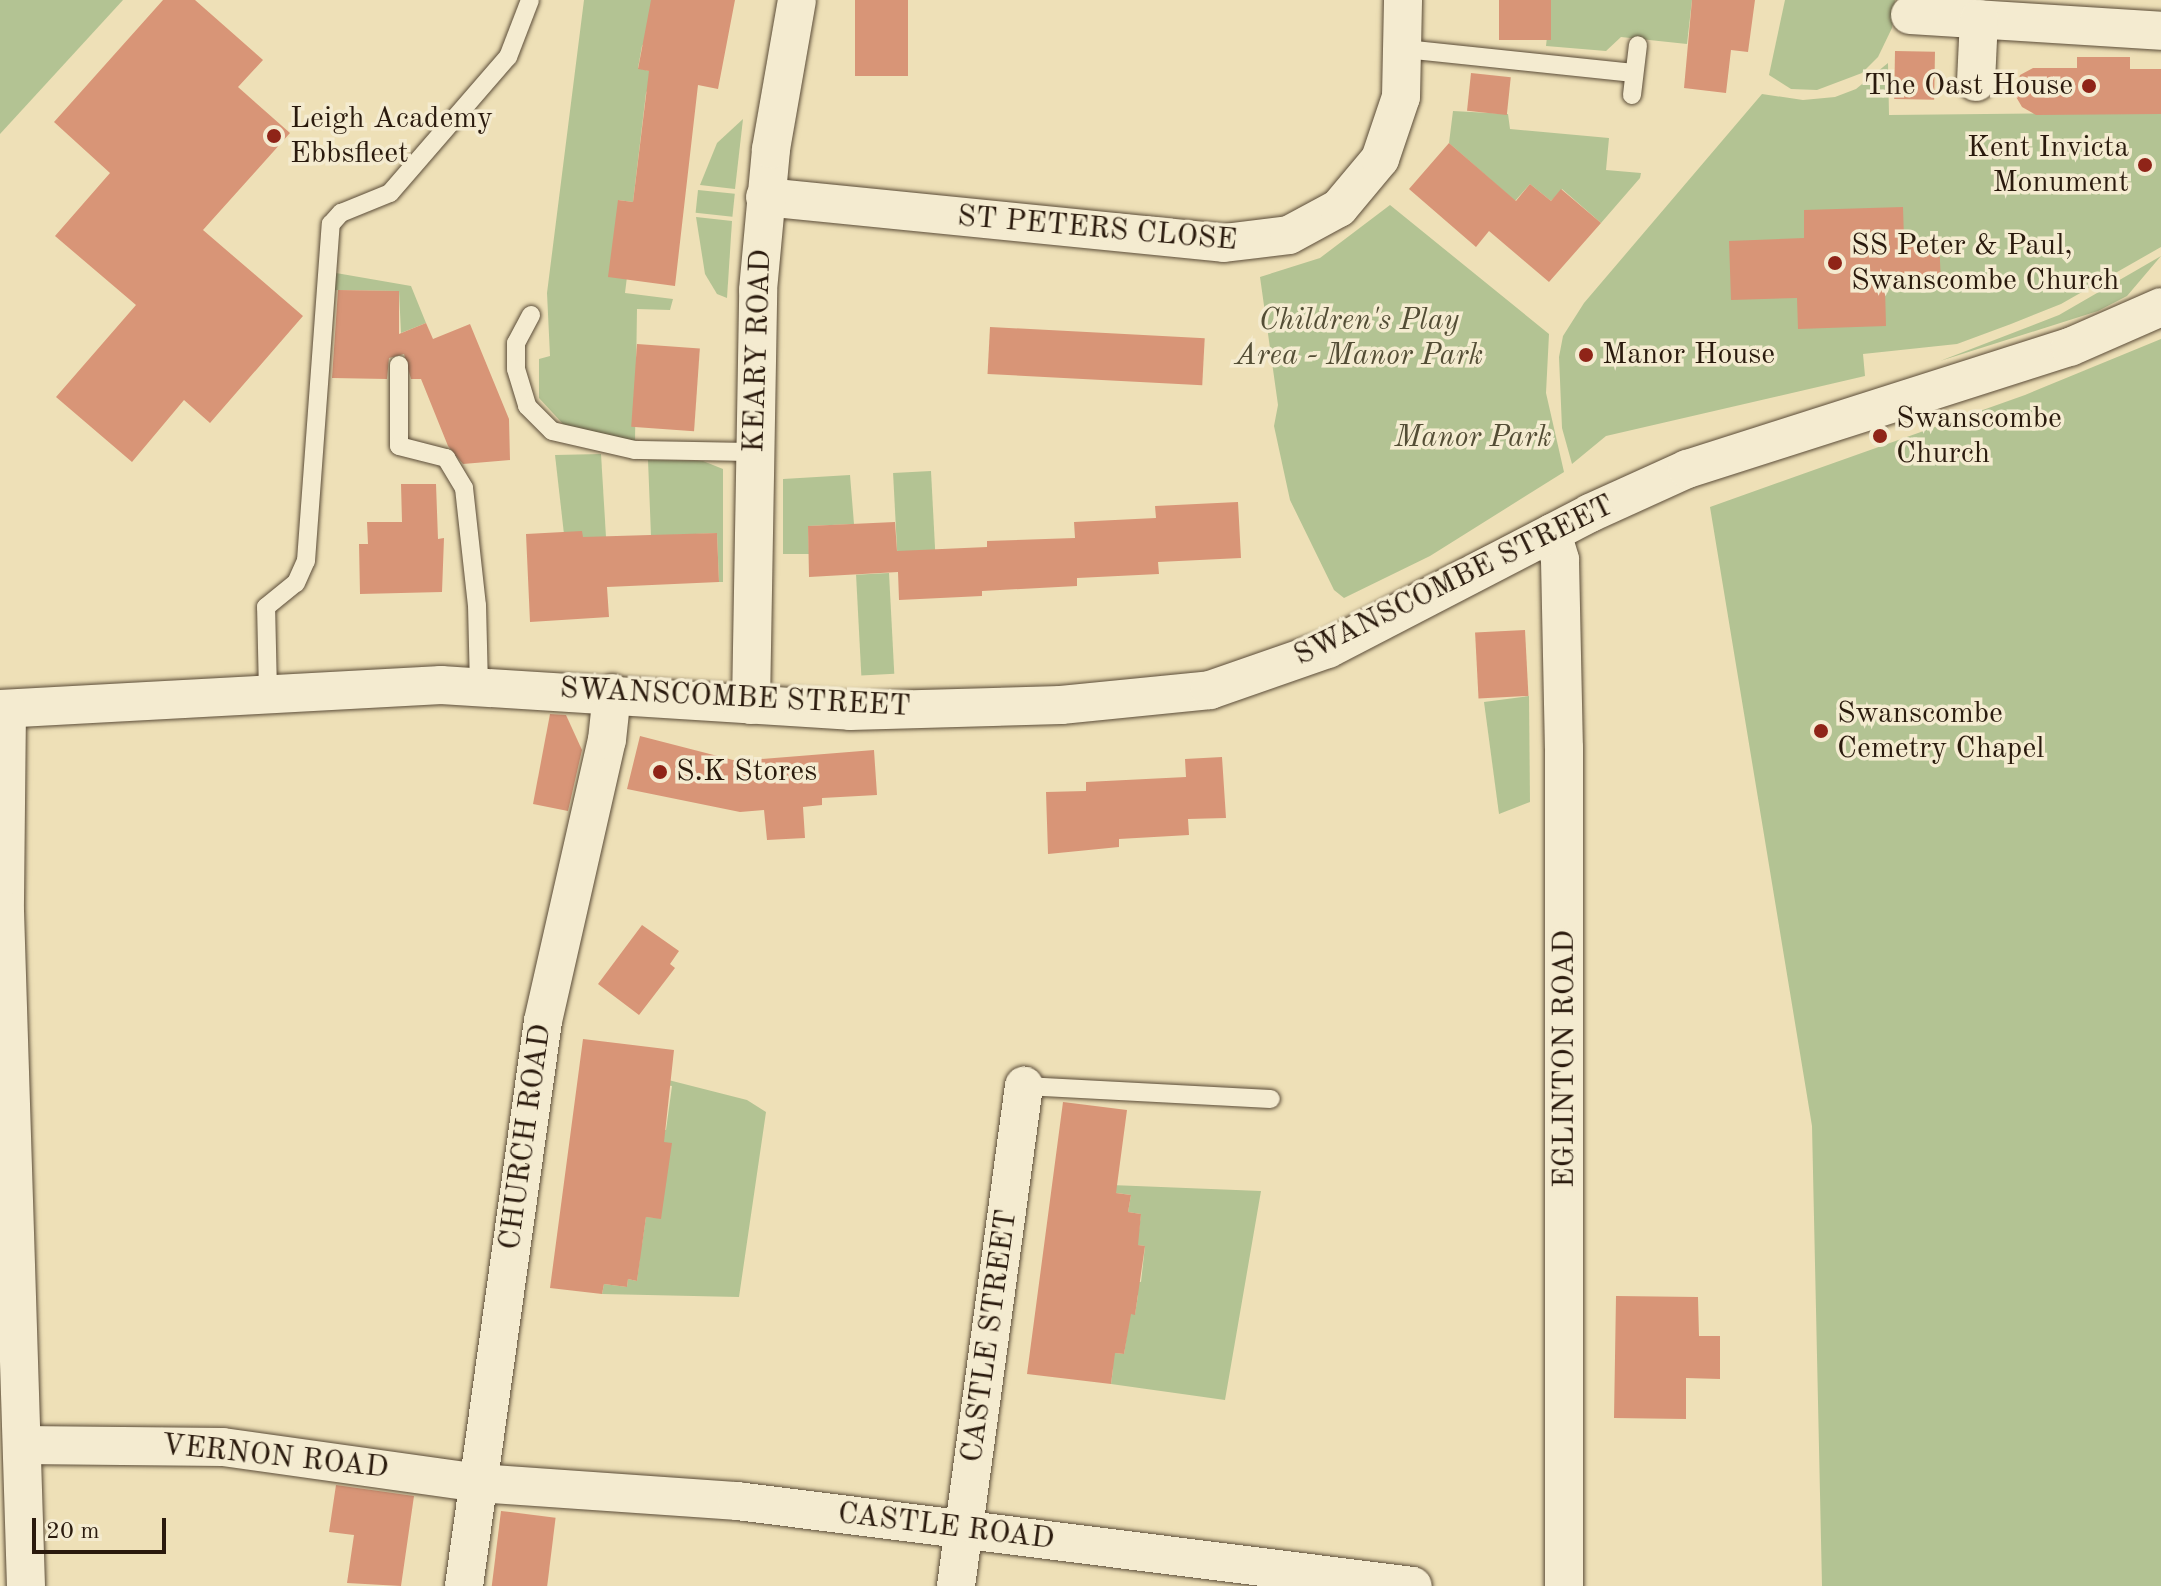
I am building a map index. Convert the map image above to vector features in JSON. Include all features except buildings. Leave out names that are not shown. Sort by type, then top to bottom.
[{"type":"street","name":"KEARY ROAD","points":[[751,705],[754,452],[765,197],[797,0]]},
{"type":"street","name":"ST PETERS CLOSE","points":[[765,197],[1224,243],[1282,237],[1339,208],[1375,167],[1399,108],[1405,49],[1403,0]]},
{"type":"street","points":[[1924,10],[1979,19],[2161,31]]},
{"type":"street","points":[[1976,82],[1979,19]]},
{"type":"street","name":"SWANSCOMBE STREET","points":[[4,709],[268,692],[479,685],[850,711],[1061,705],[1210,690],[1328,649],[1552,533],[1707,462],[2070,347],[2161,307]]},
{"type":"street","name":"EGLINTON ROAD","points":[[1552,533],[1560,560],[1564,748],[1564,1586]]},
{"type":"street","name":"CHURCH ROAD","points":[[464,1586],[543,1021],[607,740],[612,693]]},
{"type":"street","points":[[4,709],[5,911],[26,1586]]},
{"type":"street","name":"CASTLE STREET","points":[[956,1586],[1024,1086]]},
{"type":"street","name":"VERNON ROAD","points":[[22,1445],[223,1447],[479,1483]]},
{"type":"street","name":"CASTLE ROAD","points":[[479,1483],[737,1501],[1413,1586]]},
{"type":"lane","points":[[268,692],[266,607],[296,583],[306,561],[331,224],[341,213],[390,193],[508,57],[530,0]]},
{"type":"lane","points":[[1632,95],[1638,45]]},
{"type":"lane","points":[[1405,49],[1634,73]]},
{"type":"lane","points":[[531,315],[516,343],[516,369],[527,406],[552,431],[635,450],[754,452]]},
{"type":"lane","points":[[399,365],[399,446],[446,458],[466,497],[479,685]]},
{"type":"lane","points":[[1024,1086],[1271,1099]]},
{"type":"green space","points":[[0,0],[123,0],[0,134]]},
{"type":"green space","points":[[584,0],[671,0],[642,46],[638,68],[657,73],[646,93],[633,202],[618,200],[634,220],[625,293],[673,299],[670,310],[637,309],[635,441],[564,425],[539,398],[539,359],[550,356],[547,293]]},
{"type":"green space","points":[[1551,0],[1692,0],[1687,44],[1621,37],[1606,51],[1546,46]]},
{"type":"green space","points":[[1785,0],[1895,0],[1892,28],[1878,57],[1862,73],[1817,90],[1791,89],[1769,75]]},
{"type":"green space","points":[[1888,63],[1889,115],[2161,112],[2161,247],[2061,304],[1957,344],[1863,354],[1865,376],[1606,436],[1572,464],[1562,428],[1559,357],[1563,336],[1584,303],[1762,94],[1803,100],[1835,97],[1856,89]]},
{"type":"green space","points":[[1453,111],[1508,114],[1510,129],[1609,138],[1606,170],[1641,173],[1640,178],[1601,223],[1562,189],[1551,201],[1530,184],[1515,201],[1449,143]]},
{"type":"green space","points":[[743,119],[735,189],[700,185],[717,143]]},
{"type":"green space","points":[[698,190],[735,194],[732,217],[696,213]]},
{"type":"green space","name":"Manor Park","points":[[1390,205],[1549,334],[1546,393],[1564,472],[1430,556],[1344,598],[1334,590],[1290,500],[1274,426],[1278,405],[1260,277],[1320,258]]},
{"type":"green space","points":[[696,217],[732,221],[727,298],[717,294],[705,274]]},
{"type":"green space","points":[[2161,256],[2127,296],[2098,311],[1940,361],[2059,315]]},
{"type":"green space","points":[[336,273],[411,286],[426,323],[401,333],[399,291],[333,290]]},
{"type":"green space","points":[[2161,339],[2161,1586],[1822,1586],[1812,1126],[1710,507],[2025,395]]},
{"type":"green space","points":[[601,454],[606,537],[565,543],[555,455]]},
{"type":"green space","points":[[648,460],[703,461],[723,469],[723,582],[719,582],[717,533],[651,536]]},
{"type":"green space","points":[[931,471],[935,550],[897,552],[893,473]]},
{"type":"green space","points":[[850,475],[854,524],[808,526],[809,554],[783,554],[783,479]]},
{"type":"green space","points":[[889,573],[894,674],[861,676],[856,575]]},
{"type":"green space","points":[[1529,696],[1530,802],[1499,814],[1484,702]]},
{"type":"green space","points":[[633,1071],[747,1100],[766,1112],[739,1297],[602,1294],[604,1284],[627,1287],[628,1279],[637,1281],[640,1257],[632,1243],[642,1244],[646,1217],[659,1218],[627,1138],[629,1125],[666,1130],[672,1086],[631,1080]]},
{"type":"green space","points":[[1111,1185],[1261,1191],[1225,1400],[1111,1384],[1113,1369],[1082,1349],[1124,1354],[1130,1314],[1135,1314],[1138,1295],[1096,1276],[1141,1282],[1145,1246],[1100,1240],[1139,1230],[1141,1214],[1128,1212],[1131,1195],[1110,1192]]},
{"type":"place","name":"The Oast House","points":[[2089,86]]},
{"type":"place","name":"Leigh Academy Ebbsfleet","points":[[274,136]]},
{"type":"place","name":"Kent Invicta Monument","points":[[2145,165]]},
{"type":"place","name":"SS Peter & Paul, Swanscombe Church","points":[[1835,263]]},
{"type":"place","name":"Manor House","points":[[1586,355]]},
{"type":"place","name":"Swanscombe Church","points":[[1880,436]]},
{"type":"place","name":"Swanscombe Cemetry Chapel","points":[[1821,731]]},
{"type":"place","name":"S.K Stores","points":[[660,772]]},
{"type":"park label","name":"Children's Play Area - Manor Park","points":[[1359,338]]}]
